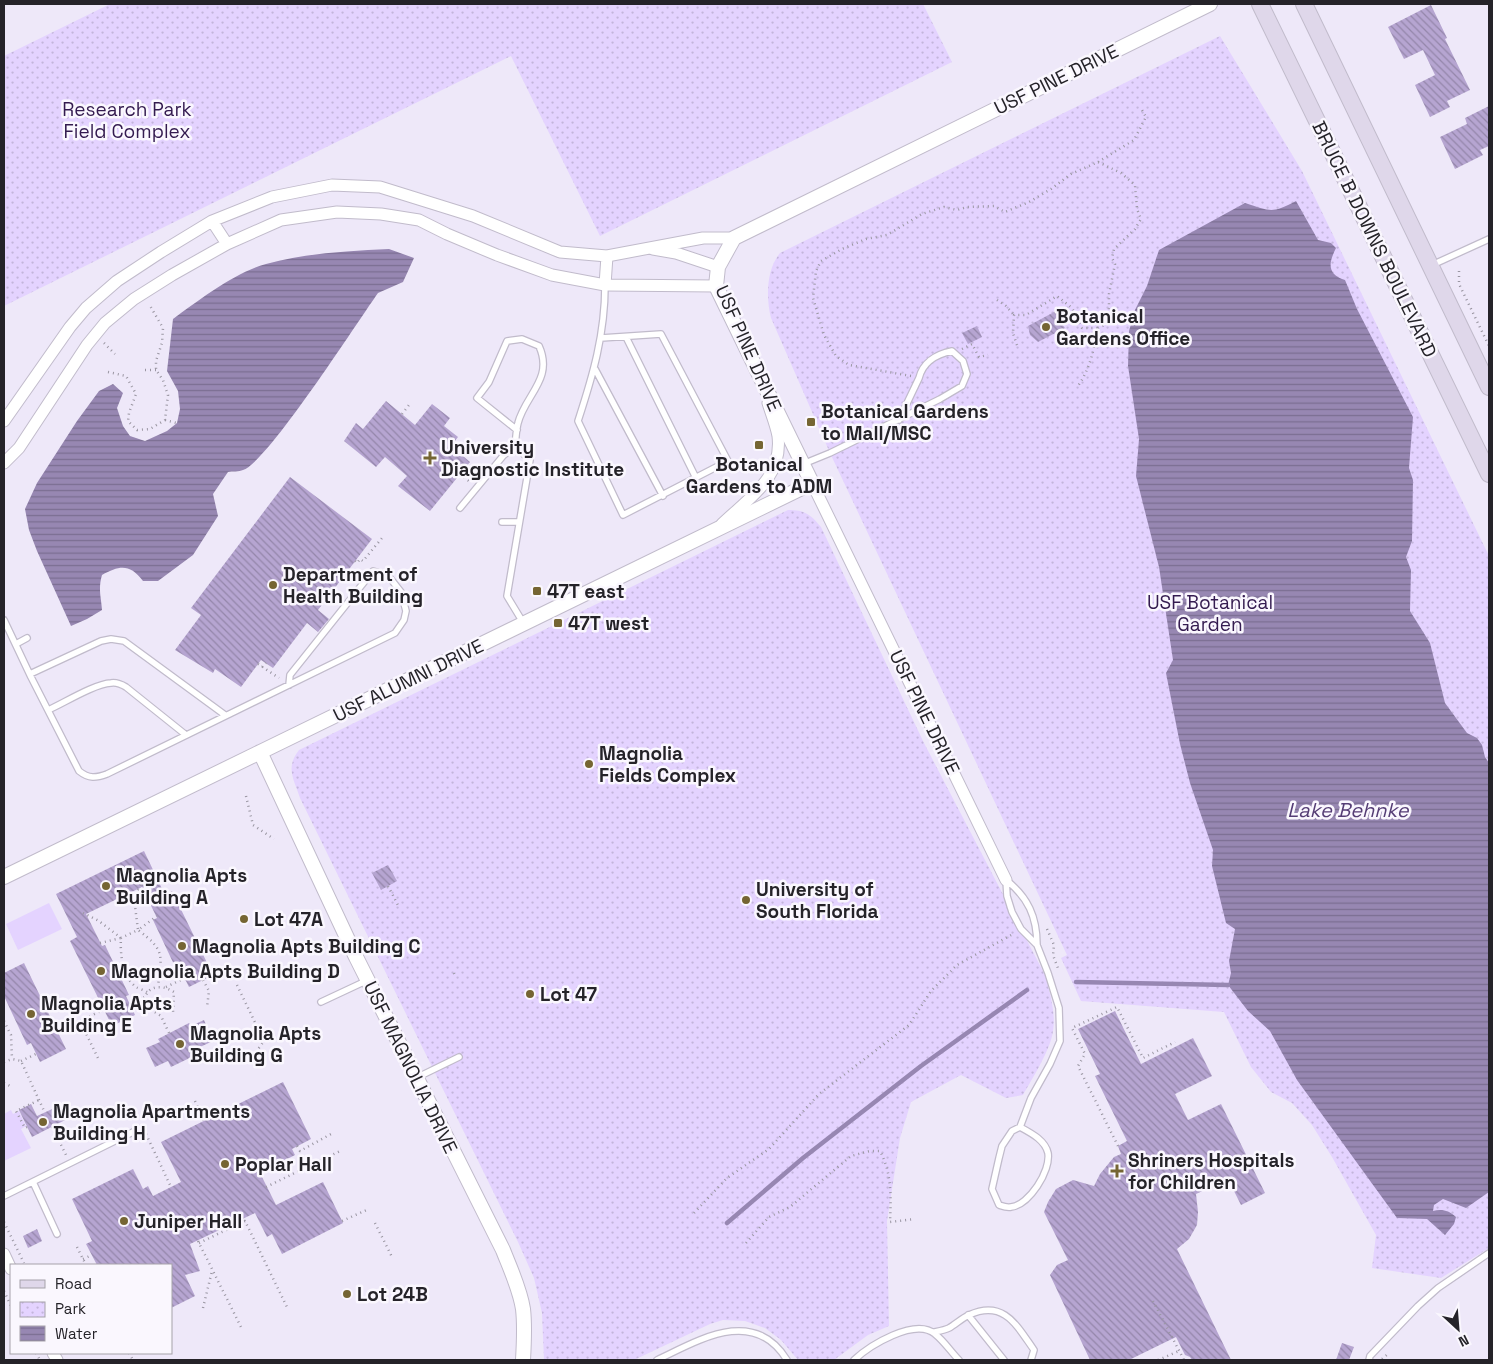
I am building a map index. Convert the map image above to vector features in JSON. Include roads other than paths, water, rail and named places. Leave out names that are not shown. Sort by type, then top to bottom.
[{"type":"main road","name":"BRUCE B DOWNS BOULEVARD","points":[[1260,4],[1489,474]]},
{"type":"main road","name":"BRUCE B DOWNS BOULEVARD","points":[[1304,4],[1489,387]]},
{"type":"street","name":"USF PINE DRIVE","points":[[1006,880],[716,286],[718,267],[734,238],[1210,4]]},
{"type":"street","points":[[4,421],[64,334],[86,308],[117,280],[212,221],[272,197],[332,185],[380,187],[473,216],[560,252],[607,256],[702,238],[734,238]]},
{"type":"street","points":[[4,463],[19,448],[87,345],[105,323],[172,275],[227,244],[281,220],[337,212],[381,214],[419,220],[497,255],[552,275],[605,285],[716,286]]},
{"type":"street","points":[[212,221],[227,244]]},
{"type":"street","points":[[647,248],[676,253],[718,267]]},
{"type":"street","points":[[605,285],[607,256]]},
{"type":"street","points":[[716,530],[764,485],[773,472],[778,454],[778,435],[760,377]]},
{"type":"street","name":"USF ALUMNI DRIVE","points":[[4,877],[812,483]]},
{"type":"street","name":"USF MAGNOLIA DRIVE","points":[[260,752],[368,980],[503,1250],[513,1274],[522,1308],[523,1360]]},
{"type":"street","points":[[4,1254],[10,1267]]},
{"type":"lane","points":[[1430,265],[1489,239]]},
{"type":"lane","points":[[601,338],[626,338],[661,334],[728,461],[623,515],[578,421],[595,369],[601,338],[605,285]]},
{"type":"lane","points":[[626,338],[696,478]]},
{"type":"lane","points":[[460,508],[503,456],[515,446],[517,430],[518,422],[540,381],[543,355],[539,346],[522,339],[507,341],[489,382],[478,398],[517,430]]},
{"type":"lane","points":[[803,464],[899,420],[962,386],[967,374],[963,361],[952,351],[943,352],[928,362],[921,370],[899,420]]},
{"type":"lane","points":[[595,369],[662,496]]},
{"type":"lane","points":[[515,446],[530,460],[507,596],[524,624]]},
{"type":"lane","points":[[502,522],[519,522]]},
{"type":"lane","points":[[4,620],[80,771],[87,777],[98,778],[225,715],[289,685],[395,633],[404,620],[406,610],[401,592],[390,578],[373,571],[290,675],[289,685]]},
{"type":"lane","points":[[16,644],[27,638]]},
{"type":"lane","points":[[30,674],[101,641],[117,639],[124,641],[225,715]]},
{"type":"lane","points":[[48,710],[98,686],[118,683],[126,687],[186,735]]},
{"type":"lane","points":[[1006,880],[1007,896],[1012,912],[1021,929],[1037,945]]},
{"type":"lane","points":[[1006,880],[1019,890],[1032,913],[1037,929],[1037,945],[1059,1008],[1060,1041],[1050,1064],[1031,1098],[1020,1127],[1012,1131],[1002,1146],[992,1189],[999,1205],[1011,1207],[1025,1201],[1043,1177],[1048,1161],[1048,1152],[1041,1141],[1034,1134],[1020,1127]]},
{"type":"lane","points":[[321,1002],[368,980]]},
{"type":"lane","points":[[416,1078],[459,1057]]},
{"type":"lane","points":[[4,1196],[141,1128]]},
{"type":"lane","points":[[33,1182],[57,1234]]},
{"type":"lane","points":[[1369,1360],[1370,1356],[1418,1306],[1453,1278],[1489,1253]]},
{"type":"lane","points":[[854,1360],[883,1338],[896,1333],[920,1329],[934,1332],[949,1328],[968,1316],[983,1310],[1003,1314],[1012,1319],[1034,1350],[1031,1360]]},
{"type":"lane","points":[[968,1316],[1004,1360]]},
{"type":"lane","points":[[657,1360],[707,1336],[728,1331],[748,1331],[765,1338],[780,1350],[787,1360]]},
{"type":"lane","points":[[934,1332],[959,1360]]},
{"type":"water","name":"Lake Behnke","points":[[1296,201],[1318,240],[1331,243],[1336,248],[1331,263],[1332,271],[1345,280],[1357,309],[1413,417],[1409,468],[1413,480],[1412,541],[1406,557],[1411,570],[1410,611],[1430,643],[1445,703],[1467,733],[1477,738],[1489,763],[1489,1192],[1466,1208],[1443,1199],[1434,1205],[1433,1211],[1445,1211],[1456,1217],[1454,1224],[1445,1235],[1427,1219],[1397,1218],[1297,1080],[1270,1031],[1248,1011],[1228,985],[1231,973],[1229,961],[1235,929],[1226,923],[1212,866],[1213,850],[1190,783],[1180,744],[1166,673],[1173,660],[1159,567],[1136,476],[1139,439],[1128,366],[1129,331],[1135,310],[1147,286],[1159,250],[1245,203],[1271,210],[1281,208]]},
{"type":"water","points":[[389,249],[414,258],[403,282],[378,293],[291,418],[255,462],[243,470],[228,472],[213,494],[218,516],[193,555],[158,581],[143,581],[134,571],[124,568],[114,569],[102,575],[100,589],[102,610],[71,626],[37,551],[29,530],[25,509],[37,483],[99,391],[113,384],[123,393],[117,408],[123,426],[130,436],[145,441],[167,431],[177,423],[180,409],[178,391],[167,371],[173,319],[230,280],[242,273],[266,264],[312,255]]},
{"type":"waterway","points":[[1076,982],[1228,985]]},
{"type":"waterway","points":[[727,1223],[803,1158],[921,1066],[1027,990]]},
{"type":"place","name":"Botanical Gardens Office","points":[[1046,327]]},
{"type":"place","name":"Botanical Gardens to Mall/MSC","points":[[811,422]]},
{"type":"place","name":"Botanical Gardens to ADM","points":[[759,445]]},
{"type":"place","name":"University Diagnostic Institute","points":[[430,458]]},
{"type":"place","name":"Department of Health Building","points":[[273,585]]},
{"type":"place","name":"47T east","points":[[537,591]]},
{"type":"place","name":"47T west","points":[[558,623]]},
{"type":"place","name":"Magnolia Fields Complex","points":[[589,764]]},
{"type":"place","name":"Magnolia Apts Building A","points":[[106,886]]},
{"type":"place","name":"University of South Florida","points":[[746,900]]},
{"type":"place","name":"Lot 47A","points":[[244,919]]},
{"type":"place","name":"Magnolia Apts Building C","points":[[182,946]]},
{"type":"place","name":"Magnolia Apts Building D","points":[[101,971]]},
{"type":"place","name":"Lot 47","points":[[530,994]]},
{"type":"place","name":"Magnolia Apts Building E","points":[[31,1014]]},
{"type":"place","name":"Magnolia Apts Building G","points":[[180,1044]]},
{"type":"place","name":"Magnolia Apartments Building H","points":[[43,1122]]},
{"type":"place","name":"Poplar Hall","points":[[225,1164]]},
{"type":"place","name":"Shriners Hospitals for Children","points":[[1117,1171]]},
{"type":"place","name":"Juniper Hall","points":[[124,1221]]},
{"type":"place","name":"Lot 24B","points":[[347,1294]]},
{"type":"park label","name":"Research Park Field Complex","points":[[127,120]]},
{"type":"park label","name":"USF Botanical Garden","points":[[1210,613]]}]
